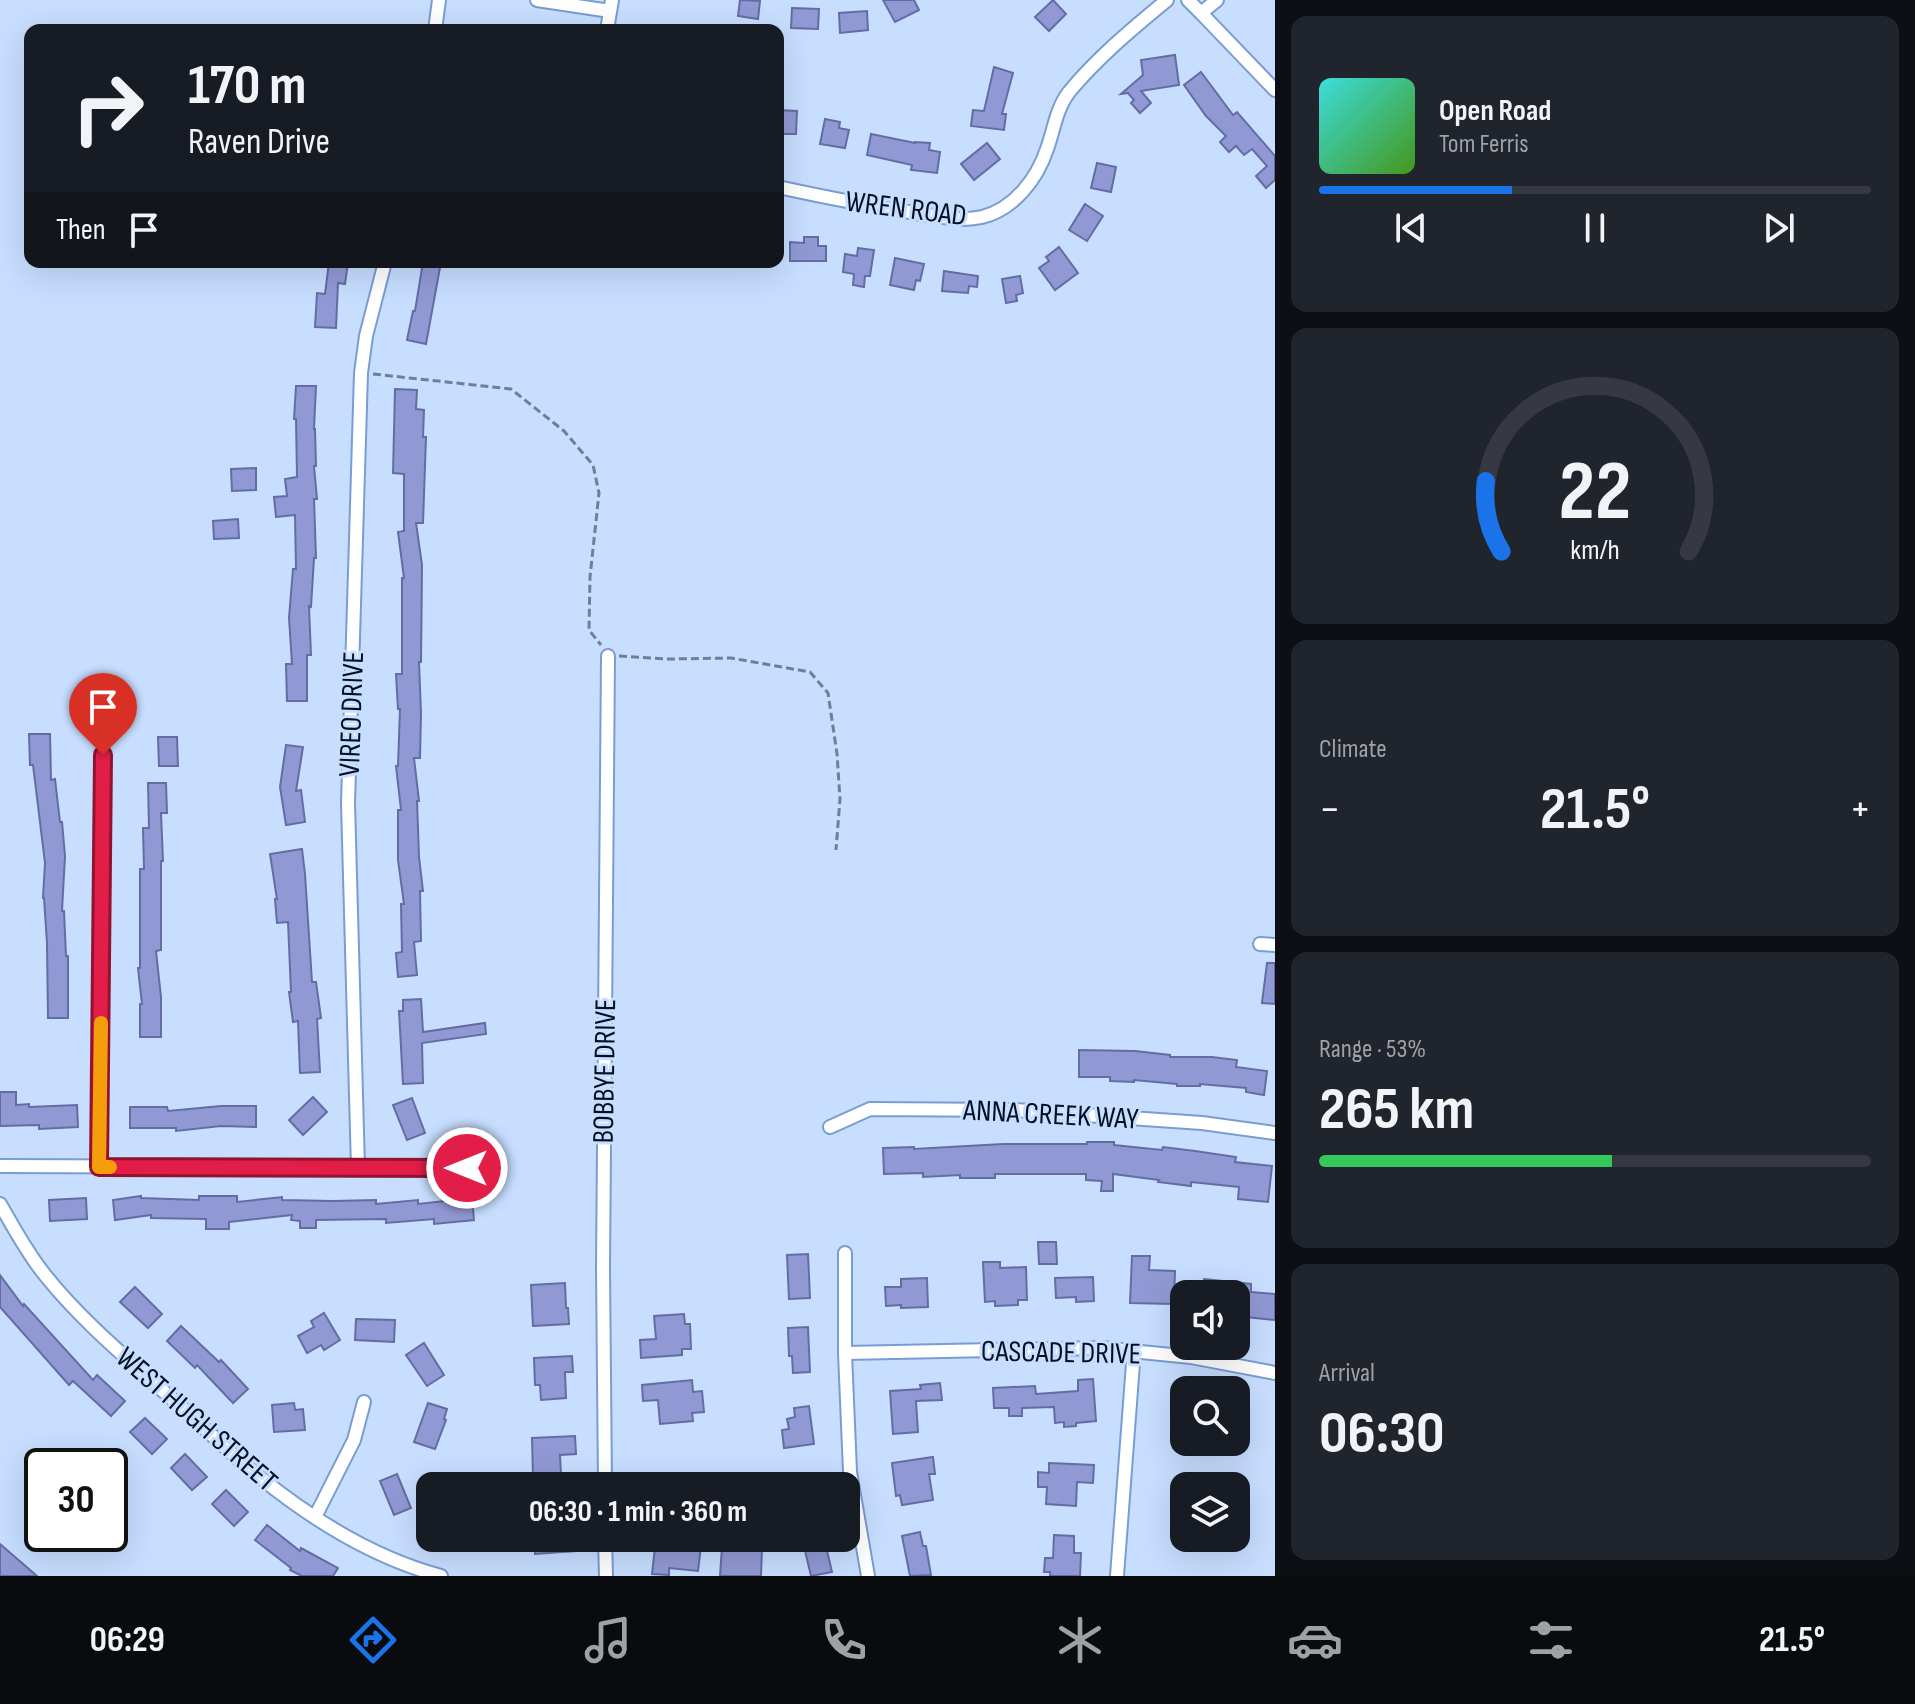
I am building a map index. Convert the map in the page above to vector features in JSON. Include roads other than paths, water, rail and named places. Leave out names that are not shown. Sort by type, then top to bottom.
[{"type":"street","points":[[436,24],[439,0]]},
{"type":"street","points":[[537,0],[611,5]]},
{"type":"street","name":"WREN ROAD","points":[[784,188],[957,219],[985,216],[998,211],[1020,196],[1039,167],[1047,151],[1057,114],[1069,92],[1130,31],[1167,0]]},
{"type":"street","points":[[1188,0],[1275,90]]},
{"type":"street","points":[[1201,13],[1217,0]]},
{"type":"street","name":"VIREO DRIVE","points":[[358,1168],[348,803],[361,373],[366,336],[383,268]]},
{"type":"street","name":"BOBBYE DRIVE","points":[[605,1472],[603,1268],[608,656]]},
{"type":"street","points":[[99,1167],[103,755]]},
{"type":"street","points":[[1260,944],[1275,945]]},
{"type":"street","name":"ANNA CREEK WAY","points":[[830,1127],[870,1109],[1014,1110],[1202,1123],[1275,1133]]},
{"type":"street","points":[[0,1166],[467,1168]]},
{"type":"street","name":"WEST HUGH STREET","points":[[0,1204],[27,1251],[71,1306],[257,1475],[315,1517],[383,1555],[441,1576]]},
{"type":"street","points":[[845,1253],[850,1472],[868,1576]]},
{"type":"street","name":"CASCADE DRIVE","points":[[845,1353],[1063,1348],[1134,1350],[1275,1373]]},
{"type":"street","points":[[1117,1576],[1134,1350]]},
{"type":"street","points":[[315,1517],[354,1440],[364,1402]]},
{"type":"street","points":[[605,1552],[606,1576]]}]
